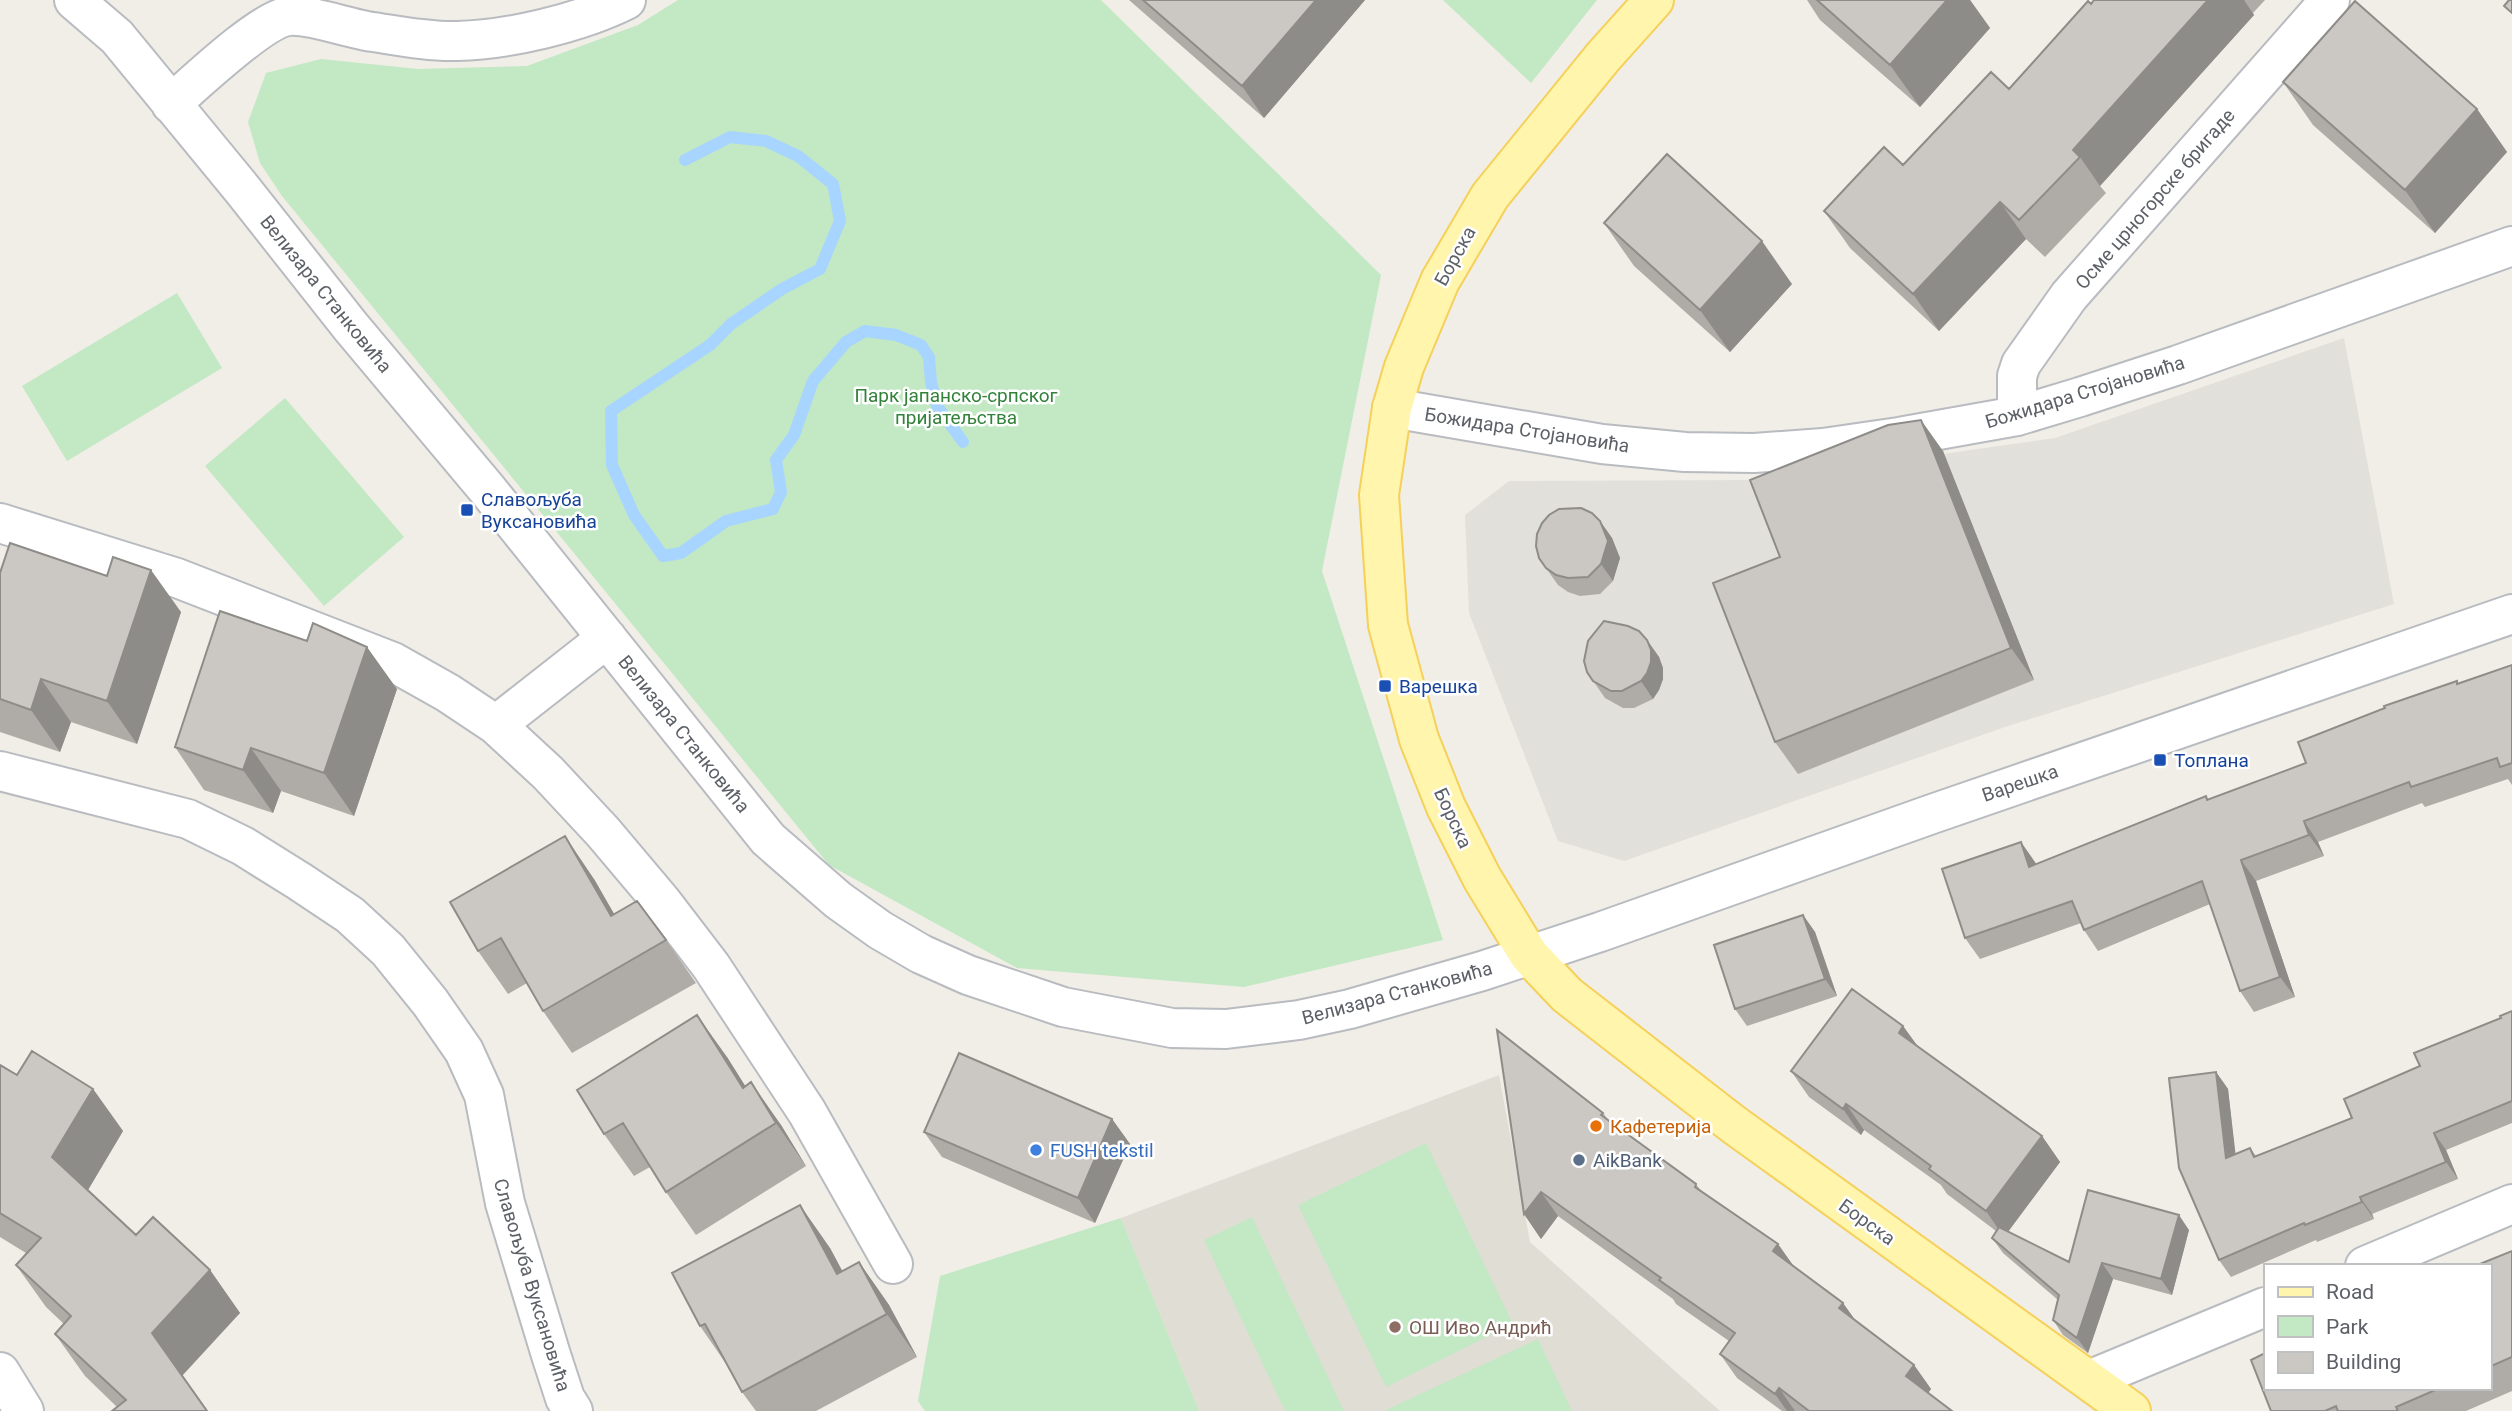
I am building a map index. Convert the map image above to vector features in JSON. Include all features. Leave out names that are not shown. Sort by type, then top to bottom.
[{"type":"main road","name":"Борска","points":[[1654,0],[1603,57],[1490,196],[1446,272],[1417,332],[1392,408],[1380,495],[1388,625],[1419,738],[1446,807],[1482,878],[1529,955],[1567,995],[1723,1117],[2131,1411]]},
{"type":"street","name":"Велизара Станковића","points":[[74,0],[117,37],[768,839],[849,908],[900,942],[968,975],[1021,994],[1076,1010],[1172,1028],[1226,1029],[1299,1020],[1350,1009],[1529,955]]},
{"type":"street","points":[[171,104],[269,23],[290,16],[371,32],[455,41],[501,38],[586,15],[626,0]]},
{"type":"street","name":"Осме црногорске бригаде","points":[[2017,416],[2017,376],[2021,364],[2069,296],[2330,0]]},
{"type":"street","name":"Божидара Стојановића","points":[[1392,408],[1602,444],[1685,452],[1754,453],[1823,448],[2017,416],[2178,365],[2512,246]]},
{"type":"street","points":[[0,523],[177,578],[393,662],[448,693],[496,725],[548,773],[603,832],[711,966],[807,1112],[893,1264]]},
{"type":"street","name":"Варешка","points":[[1529,955],[2512,614]]},
{"type":"street","points":[[496,725],[607,638]]},
{"type":"street","name":"Славољуба Вуксановића","points":[[0,771],[188,819],[243,846],[299,881],[350,915],[388,950],[430,1002],[464,1051],[484,1095],[505,1203],[565,1398],[573,1411]]},
{"type":"street","points":[[2370,1264],[2512,1204]]},
{"type":"street","points":[[2089,1380],[2264,1307]]},
{"type":"street","points":[[0,1372],[24,1411]]},
{"type":"shaded area","points":[[2344,338],[2394,604],[2008,726],[1624,861],[1558,841],[1469,613],[1465,515],[1509,481],[1759,480],[2055,438]]},
{"type":"shaded area","name":"ОШ Иво Андрић","points":[[1499,1075],[1530,1242],[1720,1411],[1199,1411],[1121,1218]]},
{"type":"green space","name":"Парк јапанско-српског пријатељства","points":[[678,0],[1101,0],[1381,275],[1322,571],[1443,940],[1244,987],[1017,968],[829,865],[282,196],[260,163],[248,122],[266,73],[321,59],[418,69],[527,66],[638,25]]},
{"type":"green space","points":[[1443,0],[1597,0],[1531,83]]},
{"type":"green space","points":[[177,293],[222,368],[67,461],[22,386]]},
{"type":"green space","points":[[285,398],[404,537],[324,606],[205,466]]},
{"type":"green space","points":[[1426,1143],[1513,1324],[1386,1387],[1298,1205]]},
{"type":"green space","points":[[1252,1217],[1344,1411],[1285,1411],[1204,1240]]},
{"type":"green space","points":[[1121,1218],[1199,1411],[925,1411],[918,1401],[940,1276]]},
{"type":"green space","points":[[1538,1339],[1572,1411],[1384,1411]]},
{"type":"building","points":[[1143,0],[1316,0],[1242,86]]},
{"type":"building","points":[[1817,0],[1947,0],[1890,65]]},
{"type":"building","points":[[2094,0],[2208,0],[2073,150],[2080,157],[2019,220],[2000,202],[1913,294],[1824,211],[1884,147],[1903,165],[1991,72],[2009,89],[2088,1],[2091,4]]},
{"type":"building","points":[[2512,0],[2512,13],[2504,6]]},
{"type":"building","points":[[2355,1],[2477,109],[2405,190],[2283,82]]},
{"type":"building","points":[[1667,154],[1762,241],[1700,310],[1604,223]]},
{"type":"building","points":[[1921,420],[2011,648],[1775,742],[1713,583],[1780,557],[1750,480],[1888,425]]},
{"type":"building","points":[[1581,508],[1600,521],[1608,541],[1601,564],[1588,577],[1568,578],[1556,575],[1546,568],[1539,558],[1537,534],[1549,515],[1559,509]]},
{"type":"building","points":[[10,543],[107,576],[113,557],[151,570],[107,701],[41,679],[31,710],[0,699],[0,573]]},
{"type":"building","points":[[220,611],[307,641],[313,623],[367,647],[324,773],[251,748],[243,770],[175,747]]},
{"type":"building","points":[[1604,621],[1639,631],[1651,650],[1647,673],[1641,681],[1622,691],[1611,691],[1593,681],[1584,661],[1588,641]]},
{"type":"building","points":[[2512,665],[2512,763],[2500,767],[2497,758],[2411,787],[2409,782],[2304,821],[2309,835],[2241,860],[2280,977],[2240,991],[2202,881],[2084,930],[2072,901],[1965,938],[1942,869],[2021,842],[2029,867],[2206,796],[2207,800],[2306,763],[2298,742],[2385,708],[2384,706]]},
{"type":"building","points":[[565,836],[611,916],[637,901],[666,940],[543,1011],[501,938],[478,951],[450,902]]},
{"type":"building","points":[[1803,915],[1825,979],[1735,1009],[1714,945]]},
{"type":"building","points":[[1852,989],[1903,1026],[1899,1033],[2042,1136],[1986,1211],[1929,1169],[1931,1166],[1846,1104],[1843,1109],[1791,1071]]},
{"type":"building","points":[[2512,1011],[2512,1101],[2434,1133],[2446,1162],[2360,1197],[2362,1202],[2305,1225],[2304,1223],[2219,1260],[2179,1168],[2169,1078],[2216,1072],[2226,1158],[2250,1148],[2254,1157],[2352,1118],[2344,1099],[2420,1066],[2414,1053],[2501,1018],[2500,1016]]},
{"type":"building","points":[[697,1015],[743,1088],[751,1082],[776,1123],[666,1192],[623,1123],[604,1134],[577,1090]]},
{"type":"building","points":[[1497,1030],[1603,1113],[1601,1115],[1696,1184],[1695,1187],[1778,1244],[1773,1251],[1843,1303],[1839,1308],[1914,1365],[1906,1376],[1952,1411],[1809,1411],[1779,1388],[1775,1394],[1720,1354],[1735,1333],[1541,1192],[1524,1214]]},
{"type":"building","points":[[32,1051],[93,1089],[52,1157],[136,1235],[153,1217],[210,1270],[152,1333],[207,1411],[112,1411],[126,1400],[55,1334],[71,1316],[16,1265],[41,1238],[0,1213],[0,1065],[17,1075]]},
{"type":"building","name":"FUSH tekstil","points":[[959,1053],[1112,1119],[1078,1198],[924,1132]]},
{"type":"building","points":[[2088,1190],[2179,1215],[2161,1279],[2102,1263],[2077,1338],[2053,1320],[2059,1295],[1992,1238],[1999,1227],[2069,1262]]},
{"type":"building","points":[[800,1205],[837,1274],[859,1262],[887,1314],[742,1392],[705,1324],[700,1326],[672,1273]]},
{"type":"building","points":[[2512,1251],[2512,1357],[2491,1366],[2491,1264],[2480,1264]]},
{"type":"building","points":[[2264,1354],[2264,1390],[2435,1390],[2396,1407],[2398,1411],[2338,1411],[2336,1406],[2325,1411],[2271,1411],[2251,1360]]},
{"type":"waterway","points":[[685,160],[730,137],[766,141],[798,156],[833,184],[840,221],[820,269],[782,289],[731,324],[710,345],[611,411],[612,465],[634,515],[663,556],[681,553],[726,521],[773,509],[781,492],[776,460],[794,435],[813,381],[846,342],[865,331],[896,335],[921,345],[929,357],[937,406],[963,442]]},
{"type":"place","name":"Славољуба Вуксановића","points":[[467,510]]},
{"type":"place","name":"Варешка","points":[[1385,686]]},
{"type":"place","name":"Топлана","points":[[2160,760]]},
{"type":"place","name":"Кафетерија","points":[[1596,1126]]},
{"type":"place","name":"FUSH tekstil","points":[[1036,1150]]},
{"type":"place","name":"AikBank","points":[[1579,1160]]},
{"type":"place","name":"ОШ Иво Андрић","points":[[1395,1327]]}]
